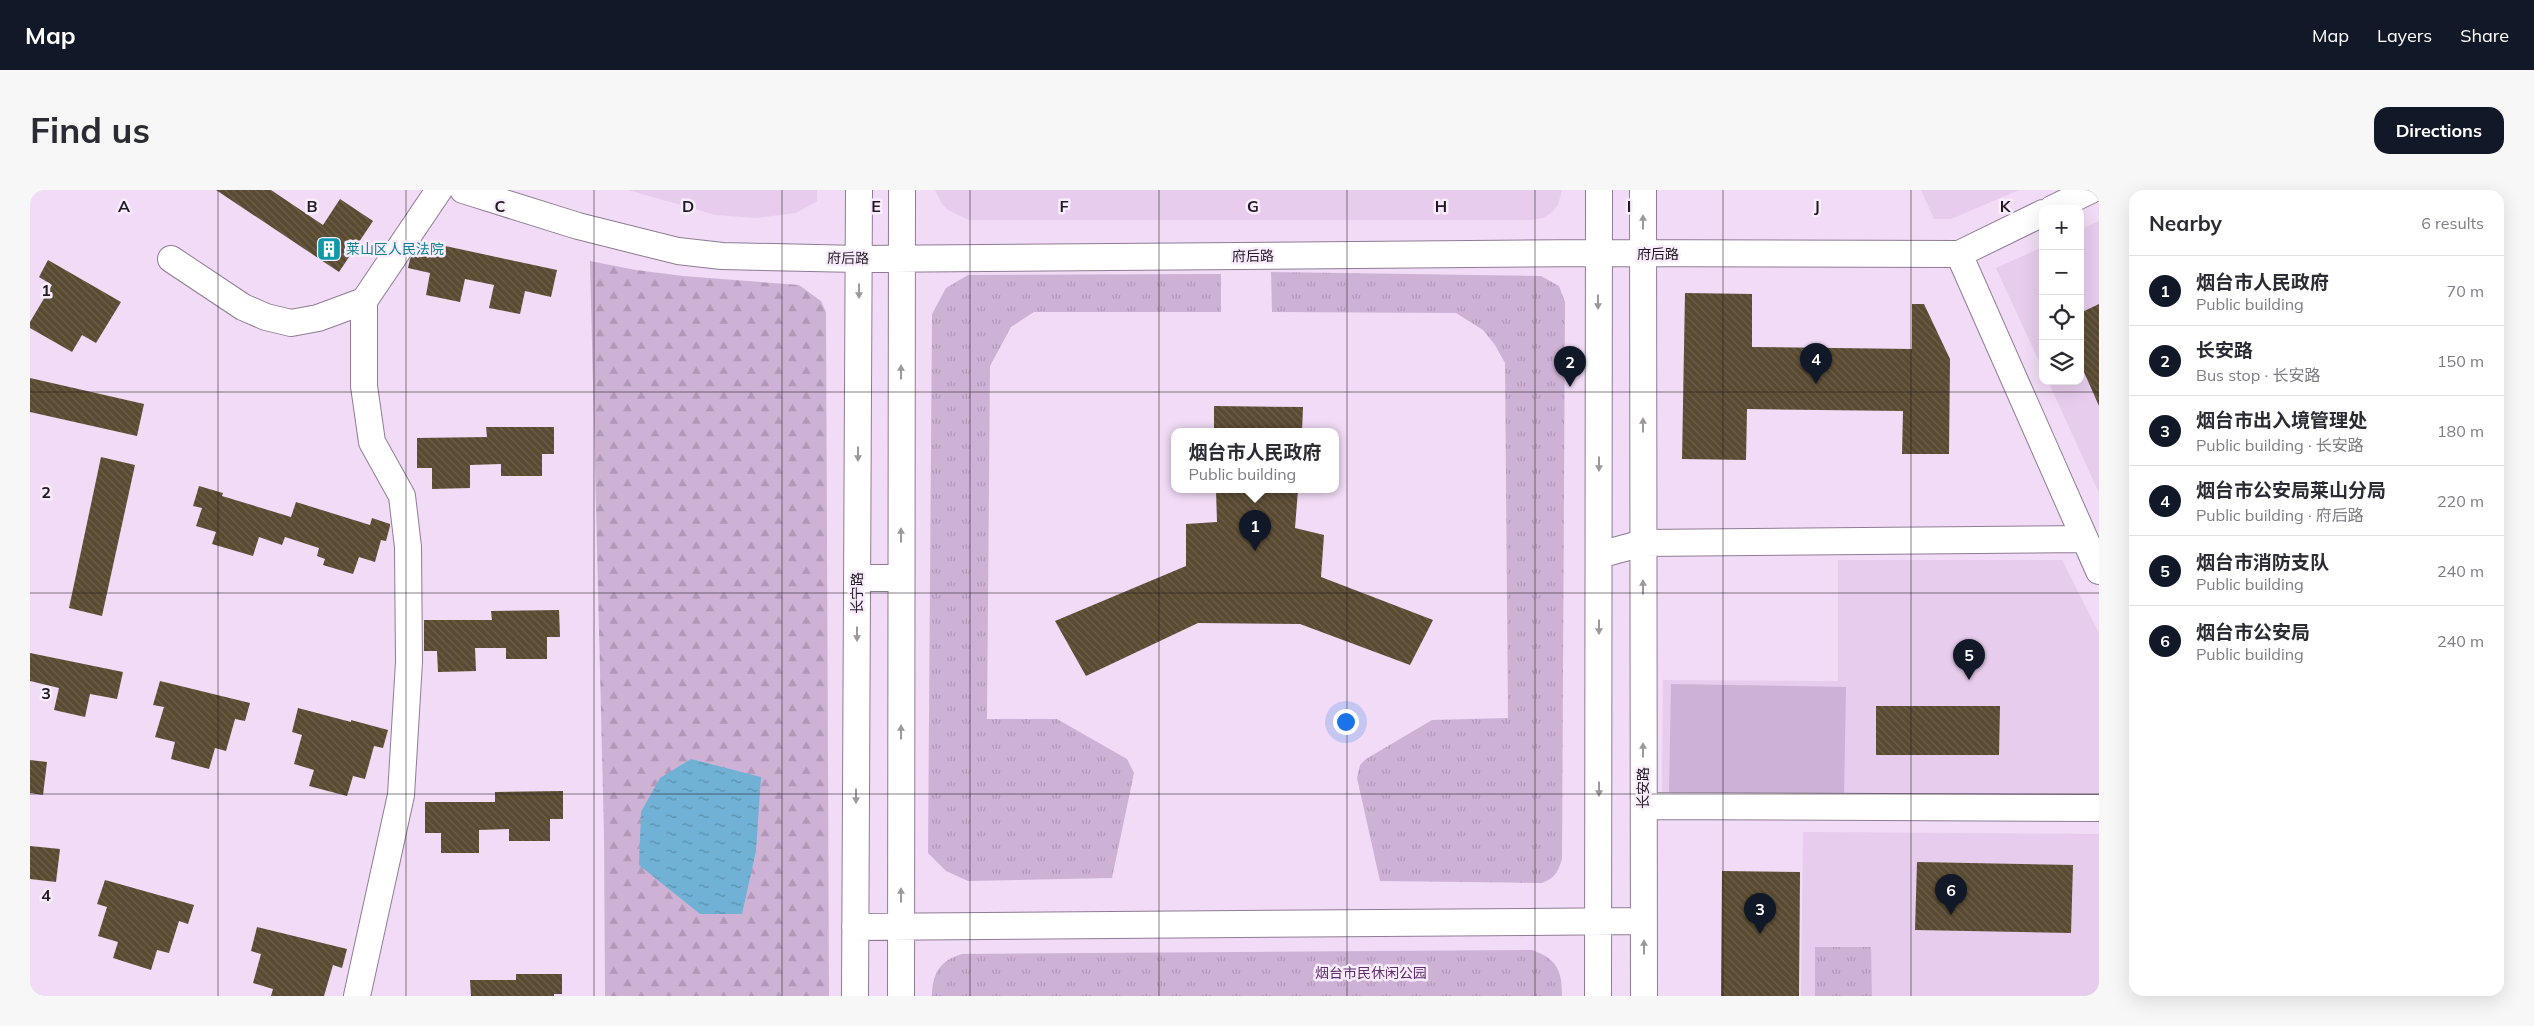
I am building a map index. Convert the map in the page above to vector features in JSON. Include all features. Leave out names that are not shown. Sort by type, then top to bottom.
[{"type":"street","points":[[357,996],[401,795],[409,662],[407,538],[402,496],[372,442],[364,386],[364,300],[439,190]]},
{"type":"street","name":"府后路","points":[[463,190],[578,226],[678,252],[722,256],[860,259],[1598,253],[1959,254],[2039,215]]},
{"type":"street","name":"长宁路","points":[[855,996],[859,190]]},
{"type":"street","points":[[901,996],[902,190]]},
{"type":"street","points":[[1598,996],[1599,190]]},
{"type":"street","name":"长安路","points":[[1643,190],[1644,996]]},
{"type":"street","points":[[2060,205],[2091,190]]},
{"type":"street","points":[[1959,254],[2099,571]]},
{"type":"street","points":[[171,259],[243,307],[266,317],[291,323],[318,318],[364,300]]},
{"type":"street","points":[[1599,555],[1643,543],[2085,539]]},
{"type":"street","points":[[857,578],[901,578]]},
{"type":"street","points":[[1644,806],[2099,808]]},
{"type":"street","points":[[855,927],[1644,921]]},
{"type":"shaded area","points":[[628,190],[817,190],[817,201],[796,213],[757,218],[716,215]]},
{"type":"shaded area","points":[[935,190],[1562,190],[1558,205],[1551,213],[1543,218],[1531,220],[969,220],[948,210],[942,204]]},
{"type":"shaded area","points":[[1921,190],[2019,190],[1951,219],[1934,219]]},
{"type":"shaded area","points":[[2099,221],[2099,493],[2050,385],[2084,385],[2084,228]]},
{"type":"shaded area","points":[[2039,249],[2039,361],[1996,268]]},
{"type":"shaded area","points":[[1838,560],[2062,560],[2099,633],[2099,800],[1662,796],[1663,680],[1838,681]]},
{"type":"shaded area","points":[[1803,832],[2099,834],[2099,996],[1801,996]]},
{"type":"green space","points":[[590,261],[636,270],[683,276],[799,285],[821,301],[826,312],[829,996],[605,996],[604,835]]},
{"type":"green space","points":[[1271,272],[1541,276],[1559,286],[1565,302],[1562,859],[1555,874],[1542,883],[1380,881],[1357,778],[1360,765],[1366,759],[1432,720],[1508,718],[1505,363],[1495,345],[1483,330],[1456,313],[1272,312]]},
{"type":"green space","points":[[1221,274],[1221,312],[1034,312],[1011,327],[990,366],[987,719],[1057,719],[1127,759],[1134,773],[1112,878],[968,881],[946,871],[928,853],[932,314],[946,288],[968,275]]},
{"type":"green space","points":[[1671,684],[1846,687],[1844,795],[1669,792]]},
{"type":"green space","points":[[1815,947],[1871,947],[1872,996],[1815,996]]},
{"type":"green space","name":"烟台市民休闲公园","points":[[1532,950],[1547,957],[1556,967],[1561,979],[1562,996],[932,996],[932,988],[939,969],[948,960],[962,954]]},
{"type":"water","points":[[691,759],[761,777],[756,851],[742,914],[700,914],[639,865],[641,812],[660,778]]},
{"type":"building","name":"莱山区人民法院","points":[[216,190],[271,190],[323,225],[340,199],[373,221],[339,272]]},
{"type":"building","points":[[422,241],[557,270],[551,297],[525,291],[520,314],[489,308],[494,285],[465,279],[460,302],[426,295],[430,273],[408,268],[410,259]]},
{"type":"building","points":[[48,260],[121,302],[96,343],[82,335],[72,352],[30,328],[30,322],[52,285],[39,277]]},
{"type":"building","points":[[1685,293],[1752,294],[1752,347],[1912,349],[1912,304],[1924,304],[1950,359],[1949,454],[1902,454],[1903,411],[1747,409],[1746,460],[1682,459]]},
{"type":"building","points":[[2099,304],[2099,406],[2084,372],[2084,311]]},
{"type":"building","points":[[30,378],[144,404],[137,436],[30,412]]},
{"type":"building","points":[[1214,406],[1303,407],[1302,428],[1214,428]]},
{"type":"building","points":[[486,427],[554,427],[554,454],[542,454],[542,476],[501,476],[501,464],[470,465],[470,488],[432,489],[432,468],[417,468],[417,438],[487,437]]},
{"type":"building","points":[[101,457],[135,465],[102,616],[69,608]]},
{"type":"building","points":[[199,486],[223,493],[222,496],[291,517],[296,502],[370,525],[372,518],[390,524],[390,526],[386,541],[381,540],[375,562],[359,557],[353,574],[323,565],[325,559],[317,556],[319,548],[285,537],[282,545],[259,537],[253,556],[212,544],[216,532],[196,526],[202,508],[193,506]]},
{"type":"building","points":[[1216,493],[1298,493],[1295,528],[1324,535],[1321,577],[1433,620],[1410,665],[1300,624],[1198,623],[1086,676],[1055,621],[1186,566],[1186,524],[1217,522]]},
{"type":"building","points":[[559,610],[560,637],[547,637],[547,659],[506,659],[506,648],[475,648],[476,671],[438,672],[437,651],[424,651],[424,620],[492,620],[491,611]]},
{"type":"building","points":[[30,653],[123,672],[117,699],[90,694],[85,717],[54,710],[59,688],[30,681]]},
{"type":"building","points":[[160,681],[250,703],[245,721],[235,719],[226,751],[215,748],[209,769],[171,759],[175,742],[155,737],[164,707],[153,705]]},
{"type":"building","points":[[1876,706],[2000,706],[1999,755],[1876,755]]},
{"type":"building","points":[[298,708],[388,730],[383,748],[374,746],[365,779],[353,776],[347,796],[309,786],[314,770],[294,764],[302,735],[292,732]]},
{"type":"building","points":[[30,760],[47,762],[43,795],[30,793]]},
{"type":"building","points":[[563,791],[563,819],[550,819],[550,841],[509,841],[509,829],[479,830],[479,853],[441,853],[441,833],[425,833],[425,802],[495,802],[495,792]]},
{"type":"building","points":[[30,846],[60,849],[56,882],[30,879]]},
{"type":"building","points":[[1917,862],[2073,865],[2071,933],[1915,930]]},
{"type":"building","points":[[1722,871],[1800,872],[1799,996],[1721,996]]},
{"type":"building","points":[[105,880],[194,905],[188,924],[179,921],[169,953],[157,950],[151,970],[113,958],[118,942],[98,936],[107,907],[97,904]]},
{"type":"building","points":[[257,927],[347,949],[342,968],[333,965],[324,996],[271,996],[273,989],[253,983],[261,954],[251,951]]},
{"type":"building","points":[[516,974],[562,974],[562,994],[554,994],[554,996],[471,996],[470,980],[516,980]]},
{"type":"place","name":"莱山区人民法院","points":[[329,249]]},
{"type":"place","name":"烟台市公安局莱山分局","points":[[1816,384]]},
{"type":"place","name":"长安路","points":[[1570,387]]},
{"type":"place","name":"烟台市人民政府","points":[[1255,551]]},
{"type":"place","name":"烟台市消防支队","points":[[1969,680]]},
{"type":"place","name":"烟台市公安局","points":[[1951,915]]},
{"type":"place","name":"烟台市出入境管理处","points":[[1760,934]]}]
